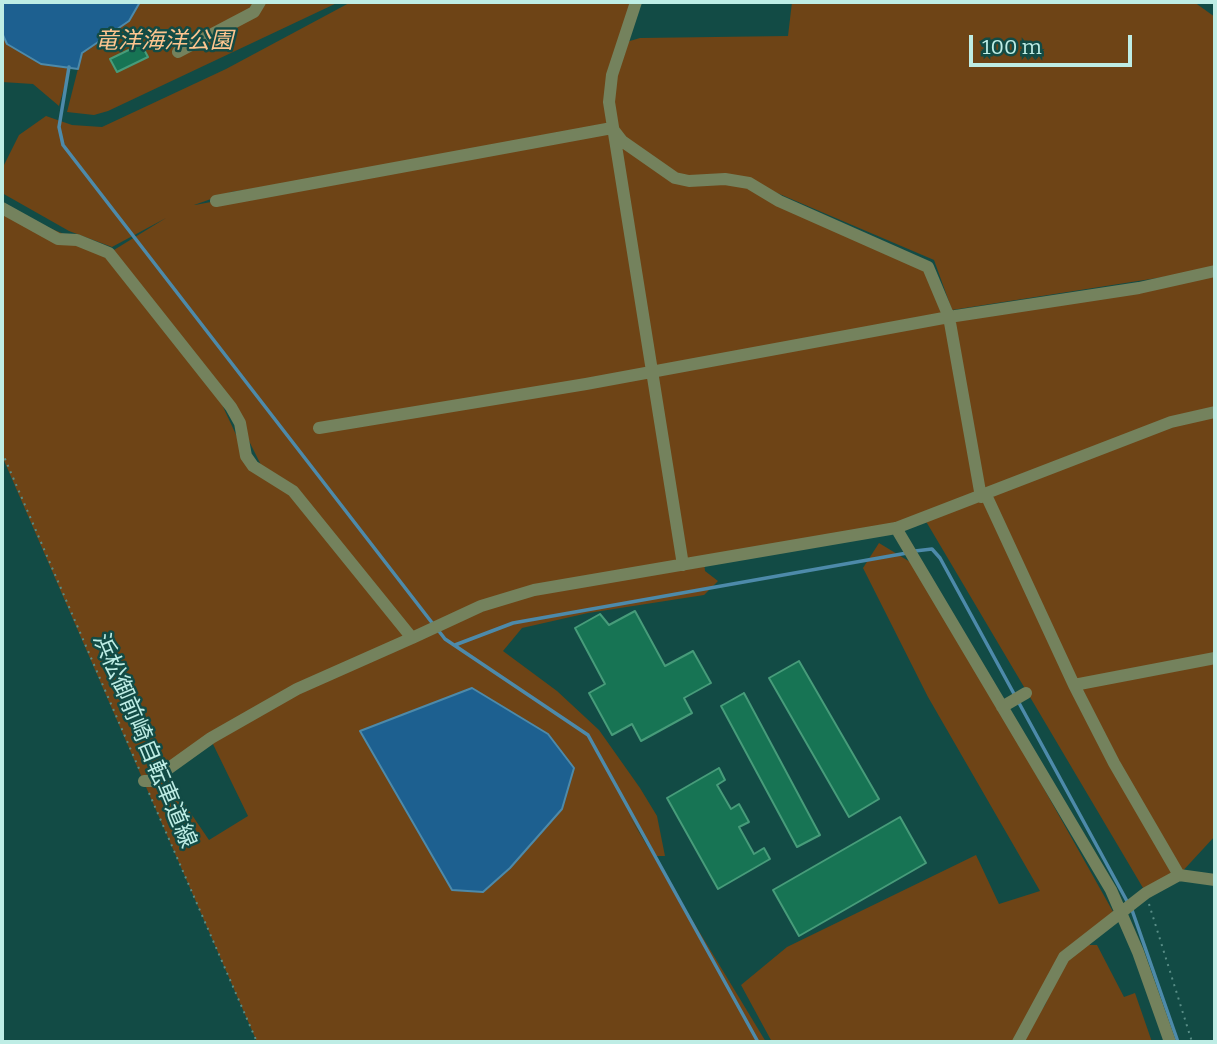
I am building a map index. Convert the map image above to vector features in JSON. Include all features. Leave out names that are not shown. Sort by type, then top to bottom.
[{"type":"street","points":[[178,52],[254,12],[260,2]]},
{"type":"street","points":[[636,2],[609,89],[612,128],[683,565]]},
{"type":"street","points":[[216,201],[612,128]]},
{"type":"street","points":[[612,128],[622,141],[675,178],[689,181],[725,179],[749,183],[779,201],[928,267],[949,317],[983,496],[1114,763],[1179,875]]},
{"type":"street","points":[[2,208],[58,239],[78,240],[109,253],[231,407],[240,423],[246,456],[253,467],[293,491],[412,638]]},
{"type":"street","points":[[319,428],[652,372],[949,317],[1139,288],[1215,271]]},
{"type":"street","points":[[144,781],[151,781],[211,738],[297,689],[500,598],[896,528],[1171,422],[1215,412]]},
{"type":"street","points":[[896,528],[1086,847],[1138,952],[1170,1042]]},
{"type":"street","points":[[1074,685],[1215,658]]},
{"type":"street","points":[[1002,707],[1026,694]]},
{"type":"street","points":[[1018,1042],[1064,957],[1146,893],[1179,875],[1215,880]]},
{"type":"path","name":"浜松御前崎自転車道線","points":[[2,452],[257,1042]]},
{"type":"path","points":[[1146,893],[1192,1042]]},
{"type":"green space","name":"竜洋海洋公園","points":[[140,2],[339,2],[108,111],[94,115],[67,112],[82,53],[129,21]]},
{"type":"green space","points":[[351,2],[636,2],[623,43],[640,38],[788,36],[792,2],[1194,2],[1215,17],[1215,269],[952,310],[934,260],[742,178],[928,267],[950,317],[1215,271],[1215,836],[1179,875],[1146,893],[924,518],[704,562],[705,571],[718,581],[704,595],[588,613],[522,628],[503,651],[557,691],[599,730],[640,788],[657,816],[665,856],[655,856],[628,814],[766,1042],[257,1042],[2,456],[2,208],[109,253],[166,218],[112,247],[69,231],[2,193],[2,169],[19,135],[46,116],[72,125],[102,127],[226,69]],"holes":[[[424,162],[195,205],[194,205],[231,192]],[[218,396],[240,423],[262,467],[246,456]],[[211,740],[248,816],[209,840],[162,771]]]},
{"type":"green space","points":[[2,31],[12,47],[69,69],[59,106],[33,84],[2,82]]},
{"type":"green space","points":[[879,543],[920,568],[1116,917],[1089,945],[1097,945],[1124,997],[1135,993],[1152,1042],[1018,1042],[1045,1005],[1062,964],[1015,1042],[772,1042],[741,985],[787,947],[976,855],[999,904],[1040,891],[928,697],[863,568]]},
{"type":"water","points":[[2,2],[140,2],[129,21],[82,53],[78,69],[41,64],[7,44],[2,33]]},
{"type":"water","points":[[472,688],[548,734],[574,768],[562,809],[510,868],[483,892],[452,890],[360,731]]},
{"type":"building","points":[[141,44],[148,57],[117,72],[110,59]]},
{"type":"building","points":[[635,611],[665,666],[693,651],[711,683],[684,698],[692,713],[641,741],[632,724],[612,735],[589,693],[605,684],[575,628],[600,614],[609,625]]},
{"type":"building","points":[[799,661],[879,799],[849,817],[769,678]]},
{"type":"building","points":[[744,693],[820,835],[797,847],[721,706]]},
{"type":"building","points":[[719,768],[725,780],[717,785],[731,809],[739,804],[749,822],[739,827],[754,854],[764,848],[770,859],[718,889],[667,798]]},
{"type":"building","points":[[900,817],[926,863],[799,936],[773,890]]},
{"type":"waterway","points":[[69,67],[59,127],[63,145],[433,624]]},
{"type":"waterway","points":[[915,551],[932,549],[940,558],[1128,903]]},
{"type":"waterway","points":[[455,645],[513,623],[907,553]]},
{"type":"waterway","points":[[438,630],[445,639],[588,735],[758,1042]]},
{"type":"waterway","points":[[1132,910],[1178,1042]]}]
